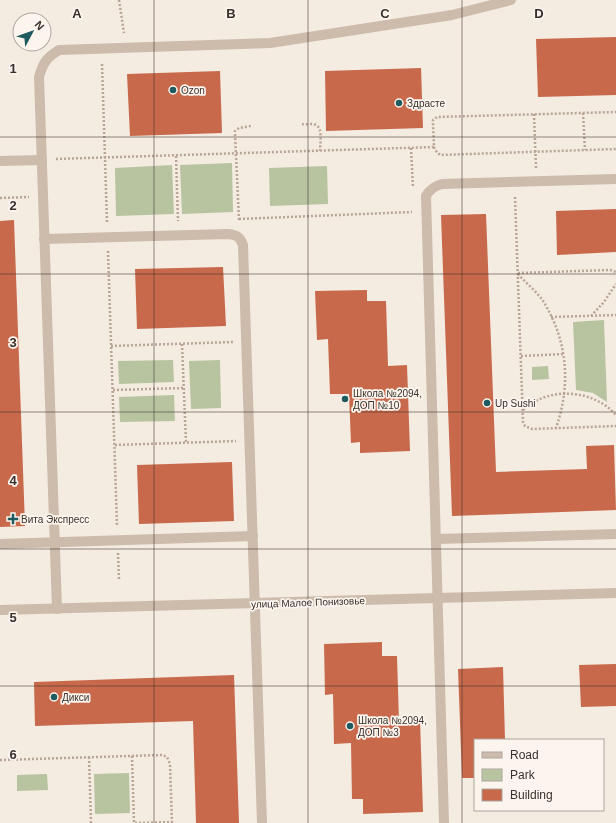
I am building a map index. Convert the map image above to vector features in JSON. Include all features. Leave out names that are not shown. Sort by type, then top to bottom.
[{"type":"street","points":[[57,609],[39,77],[43,64],[50,56],[59,50],[270,43],[452,15],[511,0]]},
{"type":"street","points":[[0,161],[42,160]]},
{"type":"street","points":[[444,823],[426,196],[429,190],[442,184],[616,179]]},
{"type":"street","points":[[44,239],[234,234],[239,237],[243,246],[262,823]]},
{"type":"street","points":[[436,539],[616,534]]},
{"type":"street","points":[[0,544],[252,536]]},
{"type":"street","name":"улица Малое Понизовье","points":[[0,610],[616,593]]},
{"type":"path","points":[[119,0],[126,48]]},
{"type":"path","points":[[101,49],[119,579]]},
{"type":"path","points":[[616,112],[435,118],[433,122],[434,147],[440,155],[616,149]]},
{"type":"path","points":[[584,113],[585,150]]},
{"type":"path","points":[[534,114],[536,182]]},
{"type":"path","points":[[302,124],[315,125],[319,128],[320,151]]},
{"type":"path","points":[[239,237],[235,131],[239,128],[250,126]]},
{"type":"path","points":[[42,160],[434,147]]},
{"type":"path","points":[[412,148],[413,191]]},
{"type":"path","points":[[176,156],[179,235]]},
{"type":"path","points":[[0,198],[43,197]]},
{"type":"path","points":[[239,220],[426,212]]},
{"type":"path","points":[[515,212],[523,422],[528,428],[616,426]]},
{"type":"path","points":[[518,273],[610,270],[616,272]]},
{"type":"path","points":[[518,273],[542,300],[552,317],[556,325],[564,354],[566,381],[565,393],[563,409],[556,428]]},
{"type":"path","points":[[591,316],[604,302],[616,284]]},
{"type":"path","points":[[552,317],[616,315]]},
{"type":"path","points":[[111,346],[246,342]]},
{"type":"path","points":[[182,344],[186,443]]},
{"type":"path","points":[[521,356],[564,354]]},
{"type":"path","points":[[113,390],[184,388]]},
{"type":"path","points":[[523,410],[543,397],[565,393],[578,394],[595,399],[610,408],[616,415]]},
{"type":"path","points":[[115,445],[249,441]]},
{"type":"path","points":[[0,760],[162,755],[167,757],[169,760],[172,822],[134,823],[132,756]]},
{"type":"path","points":[[89,758],[91,823]]},
{"type":"green space","points":[[232,163],[233,212],[182,214],[180,165]]},
{"type":"green space","points":[[172,165],[174,214],[116,216],[115,168]]},
{"type":"green space","points":[[327,166],[328,204],[270,206],[269,168]]},
{"type":"green space","points":[[604,320],[607,402],[593,393],[576,390],[573,322]]},
{"type":"green space","points":[[173,360],[174,382],[119,384],[118,361]]},
{"type":"green space","points":[[220,360],[221,408],[191,409],[189,361]]},
{"type":"green space","points":[[548,366],[549,379],[532,380],[532,367]]},
{"type":"green space","points":[[174,395],[175,421],[120,422],[119,397]]},
{"type":"green space","points":[[129,773],[130,813],[95,814],[94,774]]},
{"type":"green space","points":[[47,774],[48,790],[17,791],[17,775]]},
{"type":"building","points":[[616,37],[616,95],[538,97],[536,39]]},
{"type":"building","points":[[421,68],[423,128],[326,131],[325,71]]},
{"type":"building","points":[[220,71],[222,133],[130,136],[127,74]]},
{"type":"building","points":[[616,209],[616,252],[557,255],[556,211]]},
{"type":"building","points":[[486,214],[496,472],[587,469],[586,446],[614,445],[616,510],[452,516],[441,215]]},
{"type":"building","points":[[14,220],[25,526],[0,527],[0,221]]},
{"type":"building","points":[[223,267],[226,326],[137,329],[135,269]]},
{"type":"building","points":[[367,290],[367,301],[386,301],[388,366],[407,365],[410,451],[360,453],[360,442],[351,443],[349,394],[330,394],[328,339],[317,340],[315,291]]},
{"type":"building","points":[[232,462],[234,521],[139,524],[137,465]]},
{"type":"building","points":[[382,642],[382,656],[397,656],[399,721],[420,720],[423,812],[363,814],[363,799],[352,799],[351,743],[334,744],[333,694],[325,695],[324,644]]},
{"type":"building","points":[[616,664],[616,706],[581,707],[579,665]]},
{"type":"building","points":[[503,667],[505,739],[474,739],[474,778],[462,778],[458,669]]},
{"type":"building","points":[[234,675],[239,823],[196,823],[193,721],[35,726],[34,682]]},
{"type":"place","name":"Ozon","points":[[173,90]]},
{"type":"place","name":"Здрасте","points":[[399,103]]},
{"type":"place","name":"Школа №2094, ДОП №10","points":[[345,399]]},
{"type":"place","name":"Up Sushi","points":[[487,403]]},
{"type":"place","name":"Вита Экспресс","points":[[13,519]]},
{"type":"place","name":"Дикси","points":[[54,697]]},
{"type":"place","name":"Школа №2094, ДОП №3","points":[[350,726]]}]
